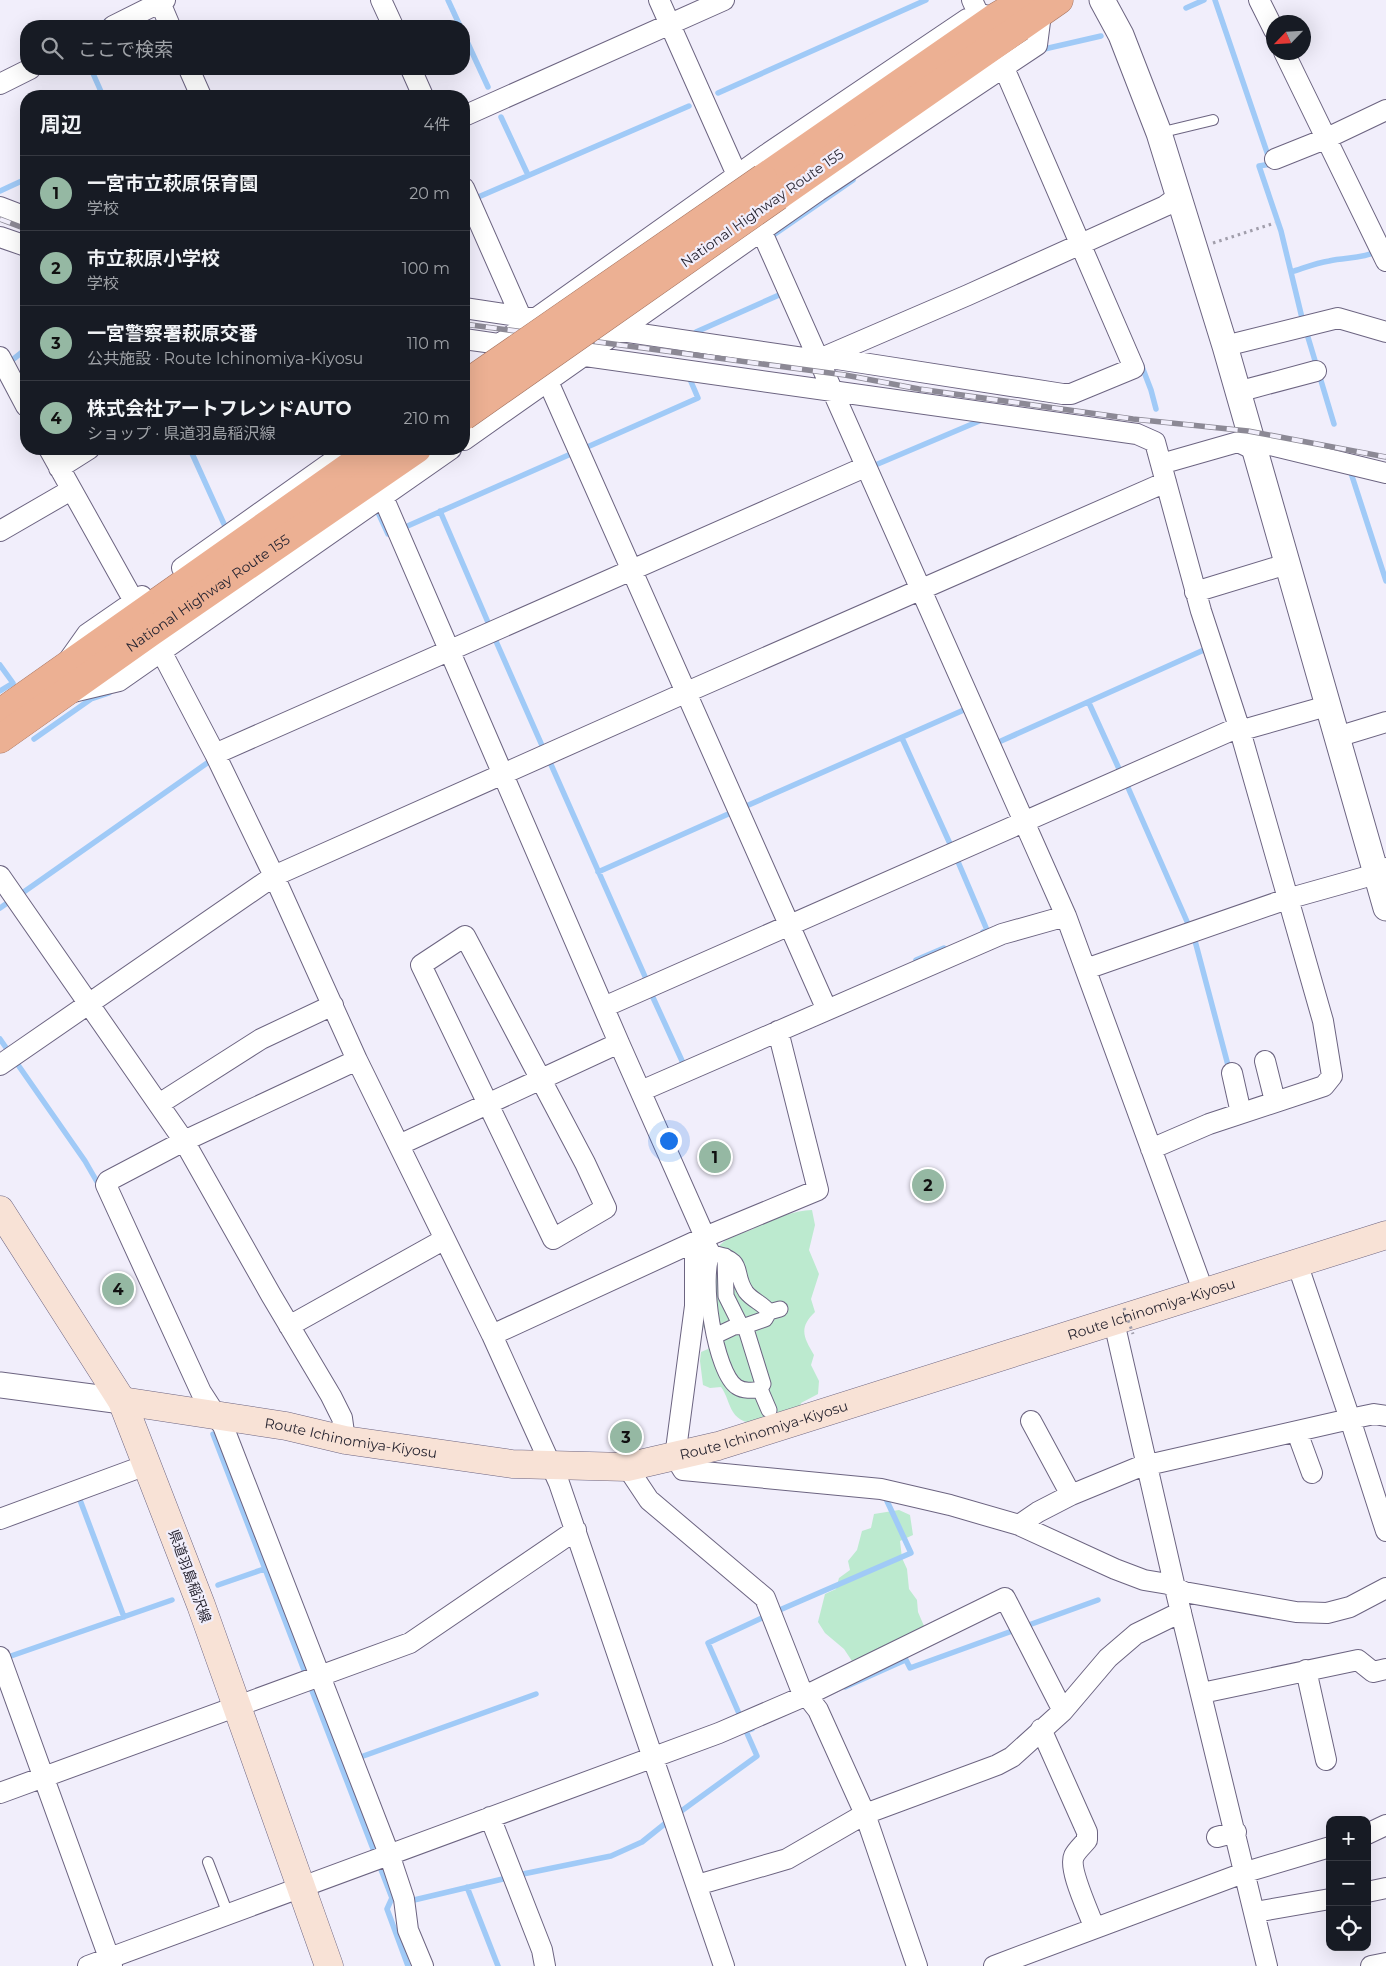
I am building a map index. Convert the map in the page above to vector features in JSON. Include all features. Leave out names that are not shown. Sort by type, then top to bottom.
[{"type":"highway","name":"National Highway Route 155","points":[[470,381],[760,183],[994,18],[1042,5]]},
{"type":"highway","name":"National Highway Route 155","points":[[470,411],[760,183],[1042,5]]},
{"type":"highway","name":"National Highway Route 155","points":[[0,713],[63,682],[147,625],[349,471],[367,455]]},
{"type":"highway","name":"National Highway Route 155","points":[[349,471],[398,455]]},
{"type":"highway","name":"National Highway Route 155","points":[[0,739],[63,682]]},
{"type":"main road","name":"県道羽島稲沢線","points":[[0,1210],[122,1401],[148,1464],[329,1966]]},
{"type":"main road","name":"Route Ichinomiya-Kiyosu","points":[[122,1401],[286,1426],[345,1440],[476,1460],[551,1465],[627,1467],[718,1446],[1124,1321],[1204,1293],[1386,1235]]},
{"type":"street","points":[[381,0],[390,20]]},
{"type":"street","points":[[470,365],[499,344],[527,318],[760,183],[670,24],[659,0]]},
{"type":"street","points":[[470,113],[724,0]]},
{"type":"street","points":[[972,0],[978,13],[994,18]]},
{"type":"street","points":[[1102,0],[1120,35],[1159,133],[1179,196],[1239,394],[1327,706],[1381,870],[1386,908]]},
{"type":"street","points":[[1259,0],[1266,15]]},
{"type":"street","points":[[125,20],[161,1],[168,20]]},
{"type":"street","points":[[470,436],[761,230],[1037,45],[1042,5]]},
{"type":"street","points":[[1288,60],[1386,261]]},
{"type":"street","points":[[470,309],[817,360],[837,359],[1063,394],[1071,394],[1134,368],[1004,68]]},
{"type":"street","points":[[0,84],[20,74]]},
{"type":"street","points":[[192,75],[198,90]]},
{"type":"street","points":[[414,75],[420,90]]},
{"type":"street","points":[[1275,159],[1325,139],[1386,110]]},
{"type":"street","points":[[817,360],[968,296],[1165,206],[1179,196]]},
{"type":"street","points":[[470,200],[527,318]]},
{"type":"street","points":[[0,207],[20,215]]},
{"type":"street","points":[[761,230],[817,360],[922,590],[1066,916],[1204,1293]]},
{"type":"street","points":[[0,237],[20,244]]},
{"type":"street","points":[[1225,346],[1228,347],[1338,318],[1386,332]]},
{"type":"street","points":[[470,340],[1137,434],[1156,442],[1195,592],[1239,727],[1287,899],[1324,1021],[1332,1076],[1324,1086],[1242,1113],[1151,1149]]},
{"type":"street","points":[[533,349],[827,1010]]},
{"type":"street","points":[[0,359],[20,395]]},
{"type":"street","points":[[1239,394],[1241,391],[1316,370]]},
{"type":"street","points":[[0,1065],[274,876],[687,692],[922,590],[1163,473],[1238,442],[1253,449]]},
{"type":"street","points":[[1253,449],[1257,446],[1270,444],[1386,473]]},
{"type":"street","points":[[52,455],[147,625],[215,754],[274,876],[357,1060],[492,1335],[551,1465],[576,1530],[724,1966]]},
{"type":"street","points":[[59,468],[80,455]]},
{"type":"street","points":[[63,682],[119,681],[147,625],[383,497],[442,455]]},
{"type":"street","points":[[215,754],[866,467]]},
{"type":"street","points":[[0,531],[71,490]]},
{"type":"street","points":[[383,497],[448,652],[709,1247],[726,1296],[743,1326],[761,1373],[763,1384],[760,1389]]},
{"type":"street","points":[[1195,592],[1287,564]]},
{"type":"street","points":[[604,1007],[1024,820],[1239,727],[1246,730],[1327,706]]},
{"type":"street","points":[[1337,737],[1386,722]]},
{"type":"street","points":[[1086,968],[1287,899],[1381,870]]},
{"type":"street","points":[[0,876],[184,1141],[331,1396],[342,1418],[345,1440]]},
{"type":"street","points":[[641,1091],[1002,934],[1066,916]]},
{"type":"street","points":[[465,936],[540,1078],[606,1208],[553,1239],[422,965],[465,936]]},
{"type":"street","points":[[159,1104],[261,1039],[333,1006]]},
{"type":"street","points":[[492,1335],[709,1247],[818,1190],[778,1031]]},
{"type":"street","points":[[398,1145],[540,1078],[619,1044]]},
{"type":"street","points":[[357,1060],[184,1141],[108,1181],[106,1185],[201,1392],[223,1426],[311,1677],[380,1857],[404,1899],[408,1930],[423,1966]]},
{"type":"street","points":[[1265,1061],[1275,1101]]},
{"type":"street","points":[[1232,1073],[1242,1113]]},
{"type":"street","points":[[289,1326],[445,1239]]},
{"type":"street","points":[[709,1247],[738,1265],[746,1292],[774,1311],[764,1319],[734,1327],[716,1336]]},
{"type":"street","points":[[709,1247],[708,1301],[726,1369],[736,1386],[748,1390],[760,1389]]},
{"type":"street","points":[[709,1247],[695,1306],[674,1457],[683,1470],[881,1489],[950,1505],[1019,1525],[1144,1580],[1184,1592],[1296,1612],[1327,1613],[1350,1608],[1386,1588]]},
{"type":"street","points":[[1297,1263],[1386,1531]]},
{"type":"street","points":[[1124,1321],[1148,1465],[1175,1588],[1202,1693],[1227,1835],[1246,1872],[1268,1966]]},
{"type":"street","points":[[0,1385],[122,1401]]},
{"type":"street","points":[[760,1389],[770,1410]]},
{"type":"street","points":[[1019,1525],[1038,1512],[1071,1496],[1148,1465],[1374,1414],[1386,1416]]},
{"type":"street","points":[[1031,1420],[1071,1496]]},
{"type":"street","points":[[1296,1432],[1312,1473]]},
{"type":"street","points":[[0,1519],[148,1464]]},
{"type":"street","points":[[627,1467],[649,1500],[765,1598],[800,1687],[818,1710],[865,1814],[917,1966]]},
{"type":"street","points":[[0,1793],[311,1677],[410,1643],[576,1530]]},
{"type":"street","points":[[88,1966],[111,1962],[228,1914],[380,1857],[653,1759],[806,1696],[1006,1598],[1063,1711]]},
{"type":"street","points":[[697,1885],[787,1859],[865,1814],[997,1765],[1012,1757],[1063,1711],[1108,1658],[1136,1634],[1181,1612]]},
{"type":"street","points":[[0,1657],[111,1962]]},
{"type":"street","points":[[1202,1693],[1358,1660],[1373,1672],[1386,1669]]},
{"type":"street","points":[[1306,1670],[1326,1760]]},
{"type":"street","points":[[1041,1730],[1087,1832],[1087,1840],[1074,1854],[1073,1861],[1075,1873],[1094,1927]]},
{"type":"street","points":[[490,1817],[542,1950],[545,1966]]},
{"type":"street","points":[[1371,1832],[1386,1825]]},
{"type":"street","points":[[994,1966],[1094,1927],[1246,1872],[1326,1848]]},
{"type":"street","points":[[1371,1891],[1386,1888]]},
{"type":"street","points":[[1255,1912],[1326,1900]]},
{"type":"street","points":[[1371,1966],[1386,1962]]},
{"type":"lane","points":[[1159,133],[1213,120]]},
{"type":"lane","points":[[208,1862],[228,1914]]},
{"type":"path","points":[[1194,249],[1275,223]]},
{"type":"green space","points":[[812,1210],[815,1225],[809,1250],[819,1274],[811,1299],[815,1312],[806,1323],[804,1333],[814,1355],[811,1365],[819,1381],[818,1394],[801,1403],[800,1413],[764,1423],[747,1422],[739,1419],[733,1412],[721,1387],[710,1388],[703,1385],[700,1361],[701,1352],[708,1349],[712,1342],[700,1321],[715,1271],[722,1266],[716,1249],[729,1239],[753,1229],[763,1222],[793,1213]]},
{"type":"green space","points":[[899,1510],[910,1515],[913,1535],[900,1541],[902,1558],[907,1569],[909,1589],[917,1600],[918,1612],[924,1626],[919,1636],[854,1664],[844,1649],[825,1633],[818,1622],[825,1594],[836,1589],[839,1578],[850,1570],[848,1561],[857,1550],[862,1531],[871,1528],[874,1514]]},
{"type":"waterway","points":[[448,0],[457,20]]},
{"type":"waterway","points":[[718,93],[926,0]]},
{"type":"waterway","points":[[1186,8],[1204,0]]},
{"type":"waterway","points":[[1215,0],[1271,164],[1259,166],[1281,231],[1303,322]]},
{"type":"waterway","points":[[1040,50],[1101,36]]},
{"type":"waterway","points":[[470,48],[488,87]]},
{"type":"waterway","points":[[94,75],[100,90]]},
{"type":"waterway","points":[[476,198],[689,106]]},
{"type":"waterway","points":[[501,117],[528,175]]},
{"type":"waterway","points":[[774,240],[772,236],[853,180]]},
{"type":"waterway","points":[[0,191],[20,182]]},
{"type":"waterway","points":[[1291,272],[1319,263],[1360,257],[1378,251]]},
{"type":"waterway","points":[[696,332],[779,295]]},
{"type":"waterway","points":[[1307,334],[1334,424]]},
{"type":"waterway","points":[[11,361],[20,354]]},
{"type":"waterway","points":[[1141,364],[1156,409]]},
{"type":"waterway","points":[[585,448],[698,398],[689,377]]},
{"type":"waterway","points":[[873,466],[984,419]]},
{"type":"waterway","points":[[403,528],[573,453]]},
{"type":"waterway","points":[[193,455],[224,524]]},
{"type":"waterway","points":[[1351,473],[1386,581]]},
{"type":"waterway","points":[[374,512],[377,510],[388,534]]},
{"type":"waterway","points":[[440,511],[490,627]]},
{"type":"waterway","points":[[495,639],[544,750]]},
{"type":"waterway","points":[[1001,741],[1206,649]]},
{"type":"waterway","points":[[0,665],[13,683],[0,691]]},
{"type":"waterway","points":[[34,739],[91,699],[109,693]]},
{"type":"waterway","points":[[1089,703],[1120,771]]},
{"type":"waterway","points":[[744,807],[966,709]]},
{"type":"waterway","points":[[902,738],[951,846]]},
{"type":"waterway","points":[[549,760],[647,981]]},
{"type":"waterway","points":[[18,896],[210,761]]},
{"type":"waterway","points":[[1126,783],[1189,926]]},
{"type":"waterway","points":[[598,872],[735,811]]},
{"type":"waterway","points":[[956,857],[987,930],[983,932]]},
{"type":"waterway","points":[[0,908],[10,901]]},
{"type":"waterway","points":[[1194,937],[1229,1069]]},
{"type":"waterway","points":[[916,960],[944,948]]},
{"type":"waterway","points":[[650,991],[683,1063]]},
{"type":"waterway","points":[[0,1039],[9,1052]]},
{"type":"waterway","points":[[16,1062],[85,1161],[100,1187]]},
{"type":"waterway","points":[[213,1434],[392,1898],[387,1909],[408,1966]]},
{"type":"waterway","points":[[80,1500],[124,1617]]},
{"type":"waterway","points":[[775,1612],[911,1553],[887,1501]]},
{"type":"waterway","points":[[218,1585],[267,1568]]},
{"type":"waterway","points":[[8,1657],[172,1600]]},
{"type":"waterway","points":[[845,1687],[903,1661],[902,1657],[904,1656],[910,1668],[1098,1600]]},
{"type":"waterway","points":[[741,1718],[708,1643],[766,1616]]},
{"type":"waterway","points":[[355,1759],[536,1694]]},
{"type":"waterway","points":[[680,1812],[757,1756],[746,1731],[752,1729]]},
{"type":"waterway","points":[[518,1875],[611,1856],[642,1842],[667,1822]]},
{"type":"waterway","points":[[414,1900],[507,1878]]},
{"type":"waterway","points":[[467,1887],[498,1966]]},
{"type":"railway","points":[[0,219],[20,227]]},
{"type":"railway","points":[[470,325],[845,375],[919,389],[1133,419],[1248,431],[1386,457]]},
{"type":"place","name":"一宮市立萩原保育園","points":[[715,1157]]},
{"type":"place","name":"市立萩原小学校","points":[[928,1185]]},
{"type":"place","name":"株式会社アートフレンドAUTO","points":[[118,1289]]},
{"type":"place","name":"一宮警察署萩原交番","points":[[626,1437]]}]
